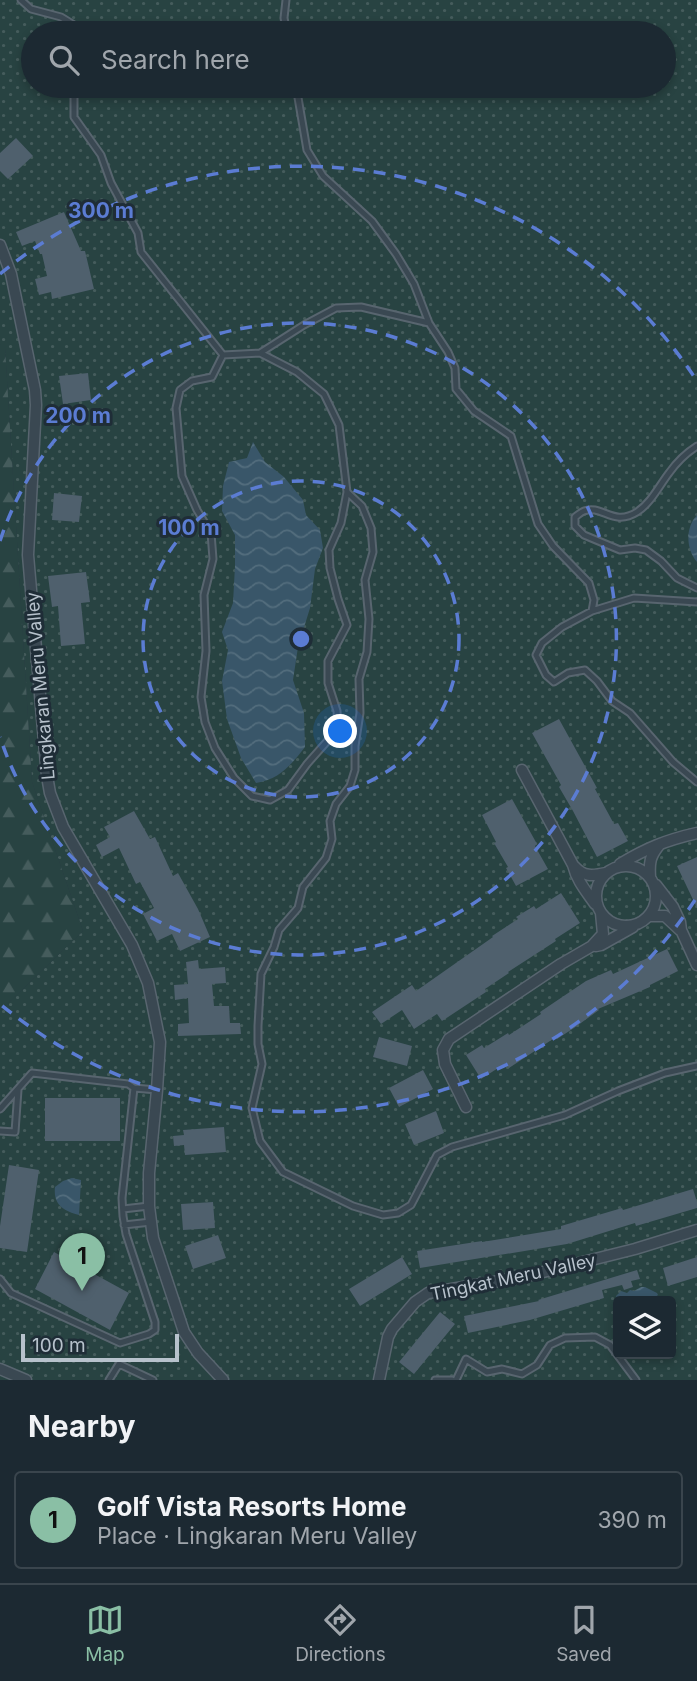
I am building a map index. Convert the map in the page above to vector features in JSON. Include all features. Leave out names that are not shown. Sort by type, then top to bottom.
[{"type":"street","name":"Lingkaran Meru Valley","points":[[0,245],[11,274],[36,390],[28,555],[50,793],[63,827],[132,945],[148,983],[160,1042],[149,1173],[151,1222],[157,1252],[184,1332],[198,1353],[223,1380]]},
{"type":"street","points":[[522,770],[580,883],[606,919],[621,926],[637,925]]},
{"type":"street","points":[[466,1107],[445,1064],[443,1050],[449,1039],[561,964],[593,946],[603,934],[596,893],[601,878],[609,871],[650,847],[697,833]]},
{"type":"street","points":[[593,946],[601,945],[637,925],[654,909],[657,901],[649,862],[660,843]]},
{"type":"street","points":[[573,866],[588,876],[629,865],[637,867],[652,880],[673,907],[697,965]]},
{"type":"street","points":[[649,916],[666,916],[681,930]]},
{"type":"street","name":"Tingkat Meru Valley","points":[[379,1380],[392,1329],[415,1303],[428,1293],[523,1277],[635,1249],[697,1230]]},
{"type":"street","points":[[0,1369],[26,1380]]},
{"type":"lane","points":[[21,0],[31,9],[68,21]]},
{"type":"lane","points":[[285,21],[286,0]]},
{"type":"lane","points":[[74,98],[74,117],[100,155],[111,183],[138,233],[141,252],[223,355]]},
{"type":"lane","points":[[298,98],[307,150],[323,176],[372,221],[414,284],[429,323],[455,368],[456,389],[474,411],[512,436],[538,524],[553,546],[589,583],[594,600],[592,611]]},
{"type":"lane","points":[[223,355],[260,353],[336,308],[361,307],[429,323]]},
{"type":"lane","points":[[223,355],[212,377],[192,382],[180,390],[176,408],[182,476],[211,533],[213,559],[204,595],[206,651],[201,697],[205,722],[215,748],[233,778],[252,796],[270,800],[288,790],[338,729],[337,710],[328,683],[328,661],[347,625],[330,568],[330,550],[341,523],[346,492],[339,425],[324,394],[297,372],[260,353]]},
{"type":"lane","points":[[697,446],[670,470],[648,503],[636,513],[622,518],[608,516],[596,509],[584,510],[575,517],[575,526],[584,535],[621,550],[646,550],[677,578],[697,588]]},
{"type":"lane","points":[[346,492],[362,506],[371,528],[373,552],[365,580],[368,641],[359,679],[360,713],[355,770],[350,786],[336,804],[330,821],[332,839],[326,858],[303,887],[298,908],[279,930],[261,974],[258,1035],[262,1064],[252,1108],[260,1141],[283,1172],[353,1206],[383,1215],[398,1213],[411,1205],[437,1155],[453,1147],[565,1115],[665,1073],[697,1066]]},
{"type":"lane","points":[[697,602],[634,598],[592,611],[562,627],[542,643],[536,655],[546,675],[554,682],[568,673],[584,670],[597,681],[612,701],[630,713],[673,762],[697,782]]},
{"type":"lane","points":[[0,1109],[32,1073],[157,1090]]},
{"type":"lane","points":[[0,1131],[15,1132],[18,1088]]},
{"type":"lane","points":[[0,1279],[11,1293],[120,1343],[155,1330],[155,1322],[124,1225],[122,1209],[134,1088]]},
{"type":"lane","points":[[122,1209],[149,1206]]},
{"type":"lane","points":[[124,1225],[151,1222]]},
{"type":"lane","points":[[435,1380],[454,1380],[466,1359],[487,1372],[502,1369],[522,1374],[537,1365],[550,1345],[565,1338],[595,1337],[610,1345],[636,1380]]},
{"type":"lane","points":[[108,1380],[119,1364],[153,1380]]},
{"type":"green space","points":[[0,0],[697,0],[697,1380],[0,1380],[0,1011],[83,931],[32,782],[5,348],[0,344]]},
{"type":"green space","points":[[0,344],[5,347],[32,782],[83,931],[0,1011]]},
{"type":"water","points":[[253,442],[265,462],[284,477],[303,500],[306,515],[320,530],[323,548],[315,569],[310,608],[298,647],[293,680],[304,713],[305,747],[278,775],[256,783],[241,758],[227,719],[222,681],[228,650],[222,632],[233,603],[235,566],[235,535],[222,511],[223,486],[229,462],[247,458]]},
{"type":"water","points":[[697,515],[697,562],[688,538],[690,526]]},
{"type":"water","points":[[72,1178],[81,1180],[79,1215],[64,1209],[58,1203],[55,1193],[55,1187]]},
{"type":"water","points":[[645,1287],[658,1295],[616,1296],[621,1291],[634,1291]]},
{"type":"building","points":[[16,138],[33,156],[8,179],[0,171],[0,153]]},
{"type":"building","points":[[64,212],[81,251],[85,251],[94,289],[52,299],[51,292],[39,295],[35,279],[47,276],[42,254],[35,241],[22,246],[16,232]]},
{"type":"building","points":[[88,373],[91,400],[63,404],[59,376]]},
{"type":"building","points":[[54,493],[82,496],[79,522],[52,520]]},
{"type":"building","points":[[86,572],[90,602],[81,603],[85,644],[61,646],[58,606],[52,607],[48,576]]},
{"type":"building","points":[[559,719],[614,824],[618,823],[628,841],[597,857],[532,733]]},
{"type":"building","points":[[512,799],[548,869],[516,886],[482,815]]},
{"type":"building","points":[[134,811],[150,839],[155,837],[173,876],[178,873],[210,937],[180,951],[172,934],[157,941],[143,914],[154,908],[140,882],[136,884],[119,848],[102,857],[96,845],[110,837],[104,827]]},
{"type":"building","points":[[697,857],[697,908],[677,866]]},
{"type":"building","points":[[561,893],[580,923],[442,1021],[437,1014],[414,1029],[402,1010],[381,1024],[372,1012],[412,985],[416,991],[518,919],[516,917],[534,906],[536,909]]},
{"type":"building","points":[[667,949],[678,971],[650,987],[598,1009],[574,1028],[509,1068],[506,1063],[481,1079],[466,1055],[482,1045],[484,1048],[508,1033],[509,1035],[586,981],[611,970],[613,974]]},
{"type":"building","points":[[198,960],[199,969],[225,967],[226,983],[212,984],[214,1006],[229,1006],[230,1023],[240,1023],[241,1034],[178,1036],[178,1024],[189,1023],[188,998],[175,1000],[174,985],[188,984],[186,962]]},
{"type":"building","points":[[379,1037],[412,1046],[407,1066],[373,1057]]},
{"type":"building","points":[[423,1070],[433,1089],[399,1107],[389,1088]]},
{"type":"building","points":[[45,1098],[120,1098],[120,1141],[45,1141]]},
{"type":"building","points":[[436,1111],[444,1133],[414,1145],[405,1124]]},
{"type":"building","points":[[224,1127],[226,1152],[185,1155],[184,1145],[174,1146],[173,1136],[184,1135],[183,1130]]},
{"type":"building","points":[[9,1165],[39,1170],[27,1252],[0,1248],[0,1226]]},
{"type":"building","points":[[693,1189],[697,1208],[636,1226],[635,1223],[567,1244],[420,1268],[417,1251],[561,1229],[561,1226]]},
{"type":"building","points":[[213,1202],[215,1228],[183,1230],[181,1204]]},
{"type":"building","points":[[218,1235],[226,1258],[193,1269],[185,1246]]},
{"type":"building","points":[[54,1252],[129,1293],[110,1330],[35,1289]]},
{"type":"building","points":[[402,1257],[412,1274],[360,1306],[349,1289]]},
{"type":"building","points":[[697,1257],[697,1277],[668,1286],[663,1268]]},
{"type":"building","points":[[637,1270],[640,1279],[631,1281],[633,1287],[624,1290],[622,1285],[602,1290],[604,1298],[530,1320],[468,1333],[464,1316],[539,1301]]},
{"type":"building","points":[[440,1312],[455,1324],[414,1374],[399,1362]]},
{"type":"place","name":"Golf Vista Resorts Home","points":[[82,1291]]}]
